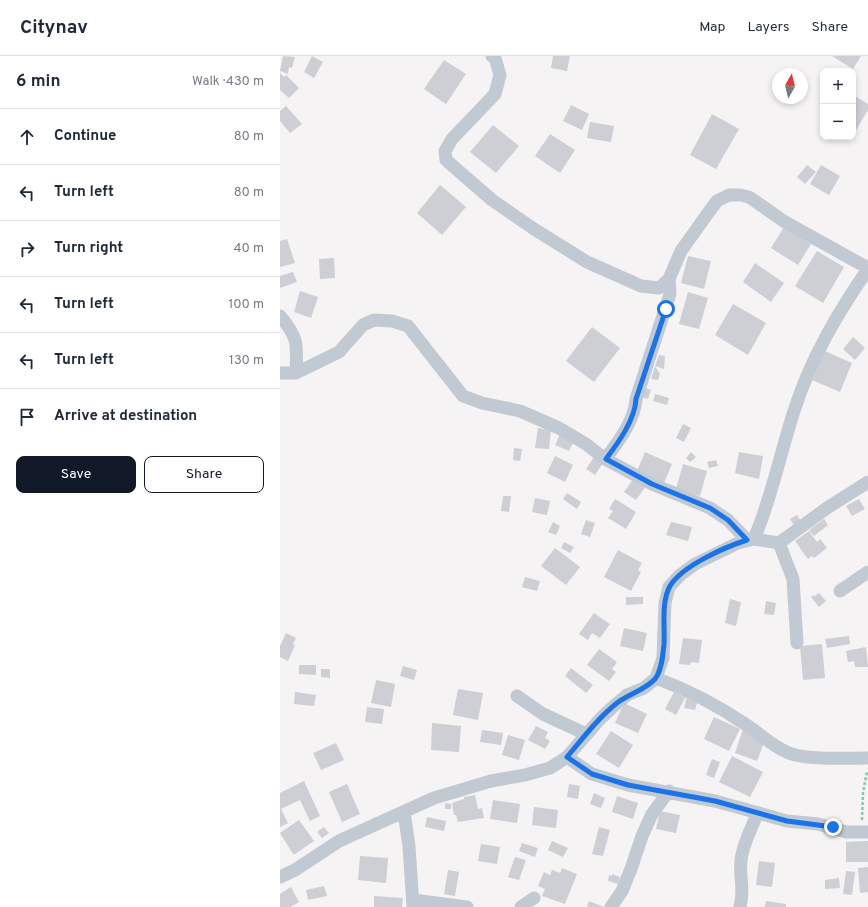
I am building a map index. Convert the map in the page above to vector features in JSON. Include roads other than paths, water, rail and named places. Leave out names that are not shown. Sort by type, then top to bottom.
[{"type":"street","points":[[492,56],[495,58],[500,76],[495,94],[452,139],[445,151],[446,160],[492,200],[534,229],[587,262],[641,286],[659,288],[669,279],[681,251],[717,201],[729,195],[740,195],[749,197],[785,222],[868,268],[837,315],[817,353],[794,410],[769,498],[750,539]]},
{"type":"street","points":[[606,459],[636,408],[636,399],[670,294],[669,279]]},
{"type":"street","points":[[280,316],[291,328],[297,341],[296,373]]},
{"type":"street","points":[[280,373],[296,373],[339,352],[363,325],[374,320],[392,321],[408,326],[463,396],[482,403],[520,411],[559,428],[586,444],[606,459],[652,484],[710,508],[728,520],[750,539]]},
{"type":"street","points":[[280,877],[301,866],[339,841],[434,798],[491,781],[525,775],[550,768],[567,757],[586,734],[615,705],[627,695],[644,688],[656,678],[663,658],[665,603],[669,587],[680,575],[695,564],[738,543],[750,539],[779,543],[812,518],[868,482]]},
{"type":"street","points":[[779,543],[793,579],[797,642]]},
{"type":"street","points":[[840,592],[868,572]]},
{"type":"street","points":[[656,678],[699,696],[748,726],[778,748],[795,755],[834,758],[868,758]]},
{"type":"street","points":[[518,696],[543,714],[586,734]]},
{"type":"street","points":[[567,757],[592,774],[628,785],[669,791],[715,801],[757,814],[787,821],[833,827],[846,832],[865,832]]},
{"type":"street","points":[[611,907],[622,891],[632,869],[642,836],[652,814],[669,791]]},
{"type":"street","points":[[404,812],[409,846],[413,903],[468,907]]},
{"type":"street","points":[[740,907],[743,884],[740,862],[757,814]]},
{"type":"street","points":[[521,907],[534,898]]}]
